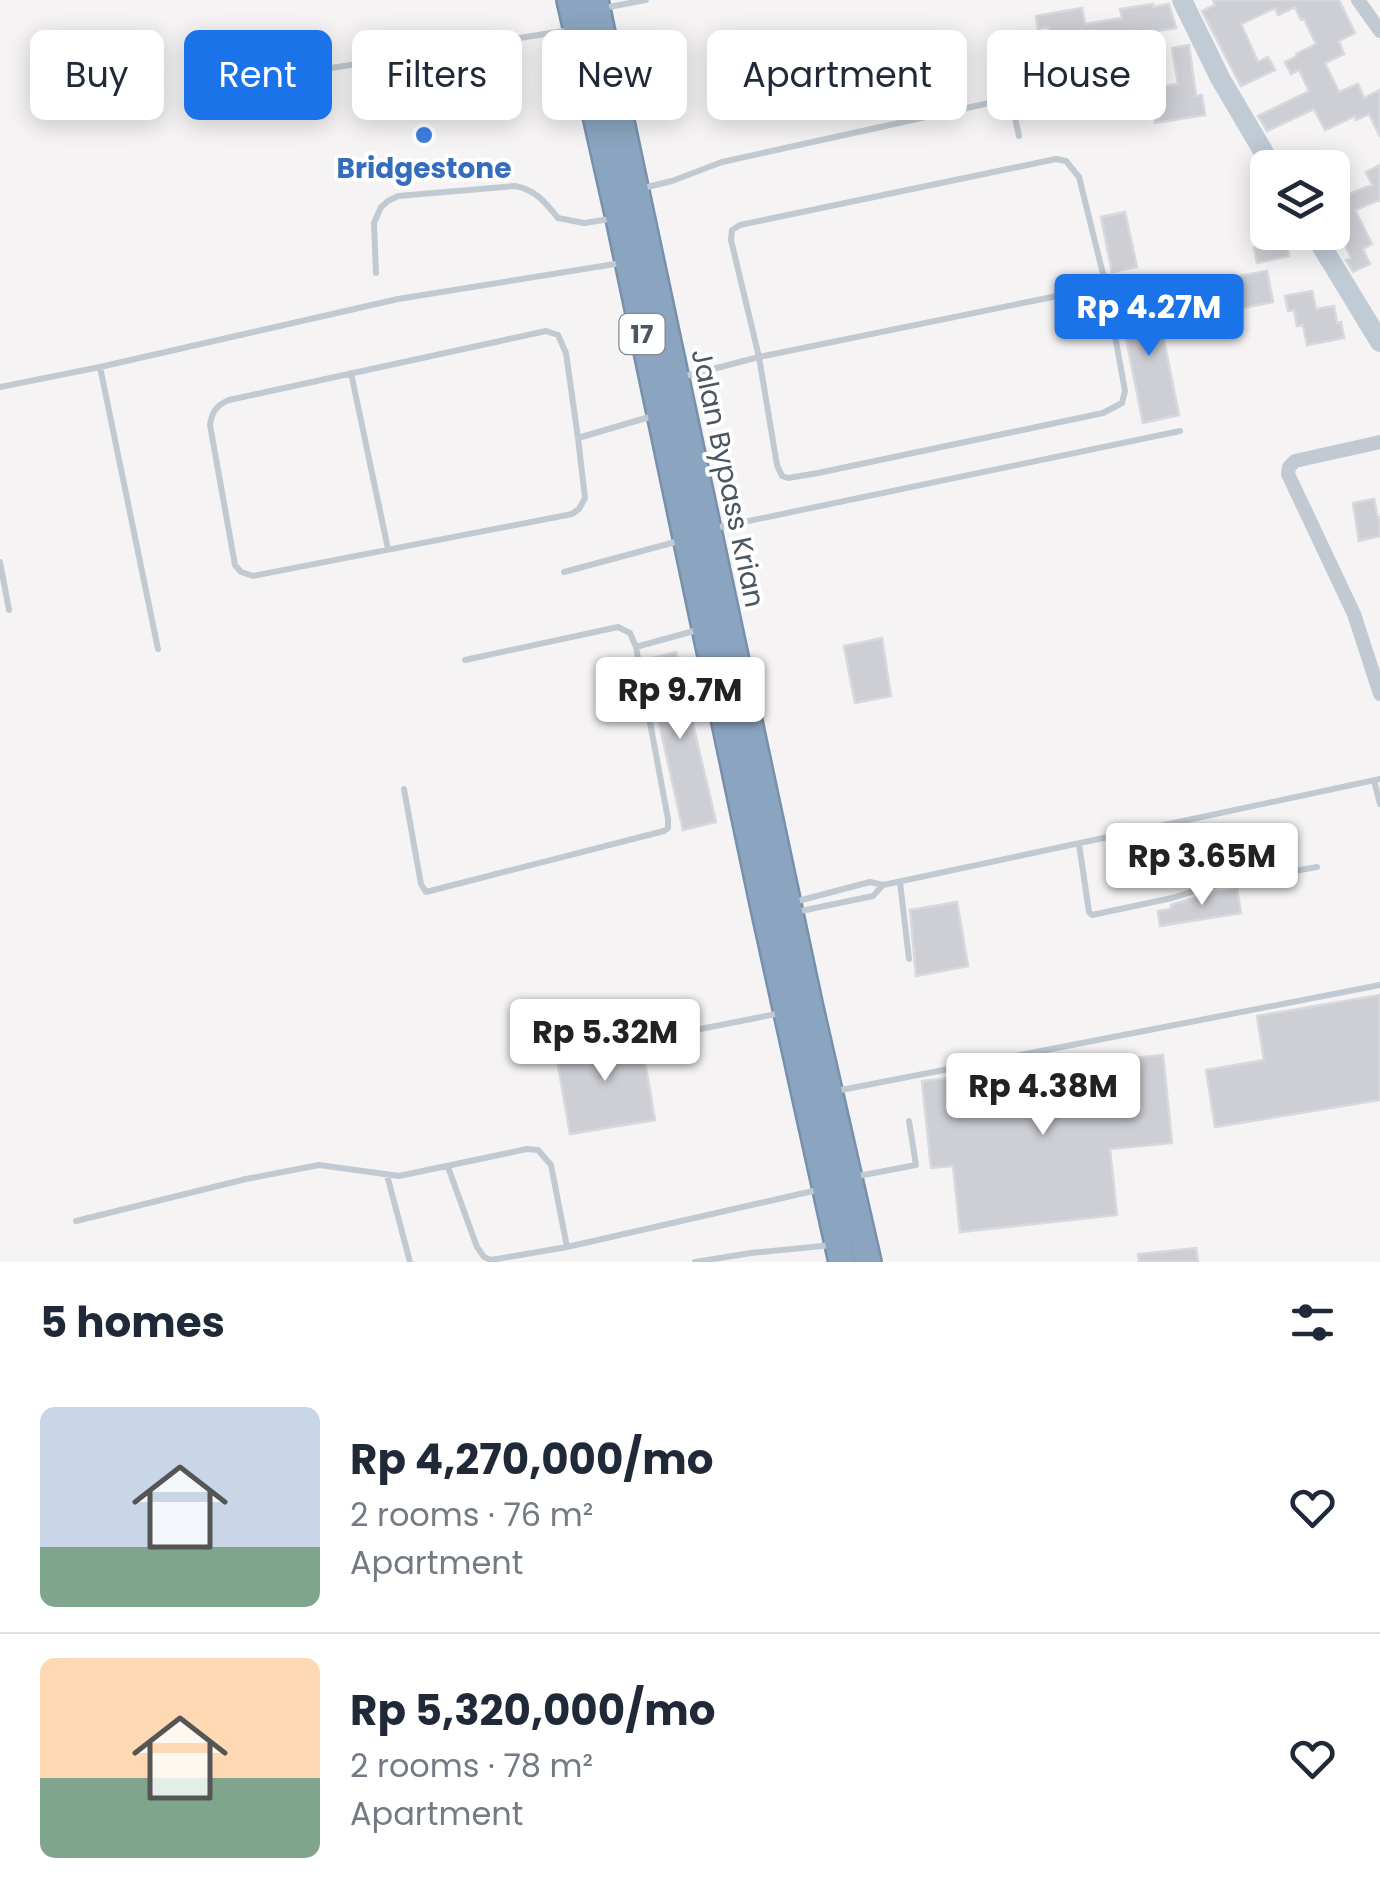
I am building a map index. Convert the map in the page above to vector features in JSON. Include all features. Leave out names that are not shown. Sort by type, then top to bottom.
[{"type":"highway","name":"Jalan Bypass Krian","points":[[570,0],[658,414],[697,534],[777,911],[787,1012],[838,1183],[868,1262]]},
{"type":"highway","name":"Jalan Bypass Krian","points":[[596,4],[674,379],[697,534],[706,628],[777,911],[830,1092],[840,1253]]},
{"type":"street","points":[[1182,0],[1262,150]]},
{"type":"street","points":[[1358,0],[1380,31]]},
{"type":"street","points":[[1324,250],[1380,342]]},
{"type":"street","points":[[1380,442],[1295,461],[1288,474],[1354,614],[1380,694]]},
{"type":"lane","points":[[596,4],[646,0]]},
{"type":"lane","points":[[332,68],[576,29]]},
{"type":"lane","points":[[636,190],[722,162],[1003,100],[1012,105],[1019,136]]},
{"type":"lane","points":[[1056,158],[1066,160],[1079,176],[1106,286],[1125,392],[1124,400],[1116,408],[788,478],[779,472],[760,358],[730,233],[734,227],[1056,158]]},
{"type":"lane","points":[[376,272],[374,223],[381,208],[398,196],[515,186],[529,188],[540,196],[558,218],[584,223],[619,218]]},
{"type":"lane","points":[[0,387],[398,299],[628,262]]},
{"type":"lane","points":[[674,379],[1106,286]]},
{"type":"lane","points":[[546,331],[558,335],[566,353],[578,438],[585,498],[572,514],[262,576],[246,574],[235,565],[210,425],[220,404],[230,400],[546,331]]},
{"type":"lane","points":[[100,367],[158,649]]},
{"type":"lane","points":[[352,372],[388,549]]},
{"type":"lane","points":[[578,438],[658,414]]},
{"type":"lane","points":[[564,572],[697,534],[1180,431]]},
{"type":"lane","points":[[0,562],[9,610]]},
{"type":"lane","points":[[404,789],[426,892],[668,828],[636,647],[630,633],[618,628],[465,660]]},
{"type":"lane","points":[[636,647],[706,628]]},
{"type":"lane","points":[[777,911],[870,882],[900,882],[1377,780],[1380,804]]},
{"type":"lane","points":[[1184,822],[1198,892]]},
{"type":"lane","points":[[1079,844],[1092,915],[1211,886],[1317,867]]},
{"type":"lane","points":[[900,882],[909,960]]},
{"type":"lane","points":[[777,911],[873,896],[883,885]]},
{"type":"lane","points":[[830,1092],[1380,984]]},
{"type":"lane","points":[[655,1038],[787,1012]]},
{"type":"lane","points":[[448,1167],[477,1247],[491,1260],[567,1247],[916,1164],[908,1121]]},
{"type":"lane","points":[[76,1221],[319,1165],[399,1176],[527,1149],[538,1150],[550,1165],[567,1247]]},
{"type":"lane","points":[[387,1175],[410,1262]]},
{"type":"lane","points":[[695,1262],[751,1252],[840,1253]]},
{"type":"building","points":[[1213,0],[1339,0],[1355,33],[1339,41],[1344,54],[1325,63],[1339,92],[1358,84],[1364,98],[1380,90],[1380,137],[1369,114],[1325,130],[1314,109],[1267,131],[1258,116],[1309,91],[1299,70],[1291,74],[1285,62],[1316,44],[1295,7],[1278,15],[1275,8],[1241,24],[1258,62],[1268,57],[1275,70],[1241,86],[1202,11],[1215,5]]},
{"type":"building","points":[[1169,4],[1176,28],[1038,29],[1036,16],[1082,8],[1085,24],[1122,18],[1120,9]]},
{"type":"building","points":[[1189,45],[1196,96],[1202,95],[1205,115],[1155,123],[1155,120],[1166,120],[1166,86],[1178,84],[1172,48]]},
{"type":"building","points":[[1380,165],[1380,202],[1355,210],[1372,244],[1363,249],[1370,264],[1353,272],[1346,260],[1351,258],[1347,250],[1350,193],[1372,185],[1366,172]]},
{"type":"building","points":[[1125,212],[1137,267],[1112,272],[1101,217]]},
{"type":"building","points":[[1254,250],[1288,250],[1289,256],[1257,263]]},
{"type":"building","points":[[1267,271],[1273,302],[1196,317],[1190,285]]},
{"type":"building","points":[[1312,291],[1316,309],[1334,306],[1344,338],[1307,345],[1303,325],[1297,326],[1294,310],[1288,311],[1285,296]]},
{"type":"building","points":[[1155,296],[1179,415],[1143,423],[1119,303]]},
{"type":"building","points":[[1374,499],[1380,517],[1380,536],[1359,541],[1353,503]]},
{"type":"building","points":[[882,638],[891,696],[855,703],[844,646]]},
{"type":"building","points":[[676,652],[716,822],[683,830],[645,660]]},
{"type":"building","points":[[1237,889],[1241,913],[1160,926],[1158,911],[1210,893]]},
{"type":"building","points":[[957,902],[968,966],[916,976],[910,910]]},
{"type":"building","points":[[1380,995],[1380,1100],[1215,1127],[1206,1070],[1264,1060],[1257,1016]]},
{"type":"building","points":[[640,1033],[655,1120],[570,1134],[555,1048]]},
{"type":"building","points":[[1163,1055],[1172,1143],[1110,1149],[1117,1215],[960,1232],[953,1166],[931,1168],[922,1081]]},
{"type":"building","points":[[1196,1248],[1198,1262],[1139,1262],[1138,1254]]},
{"type":"place","name":"Bridgestone","points":[[424,135]]}]
